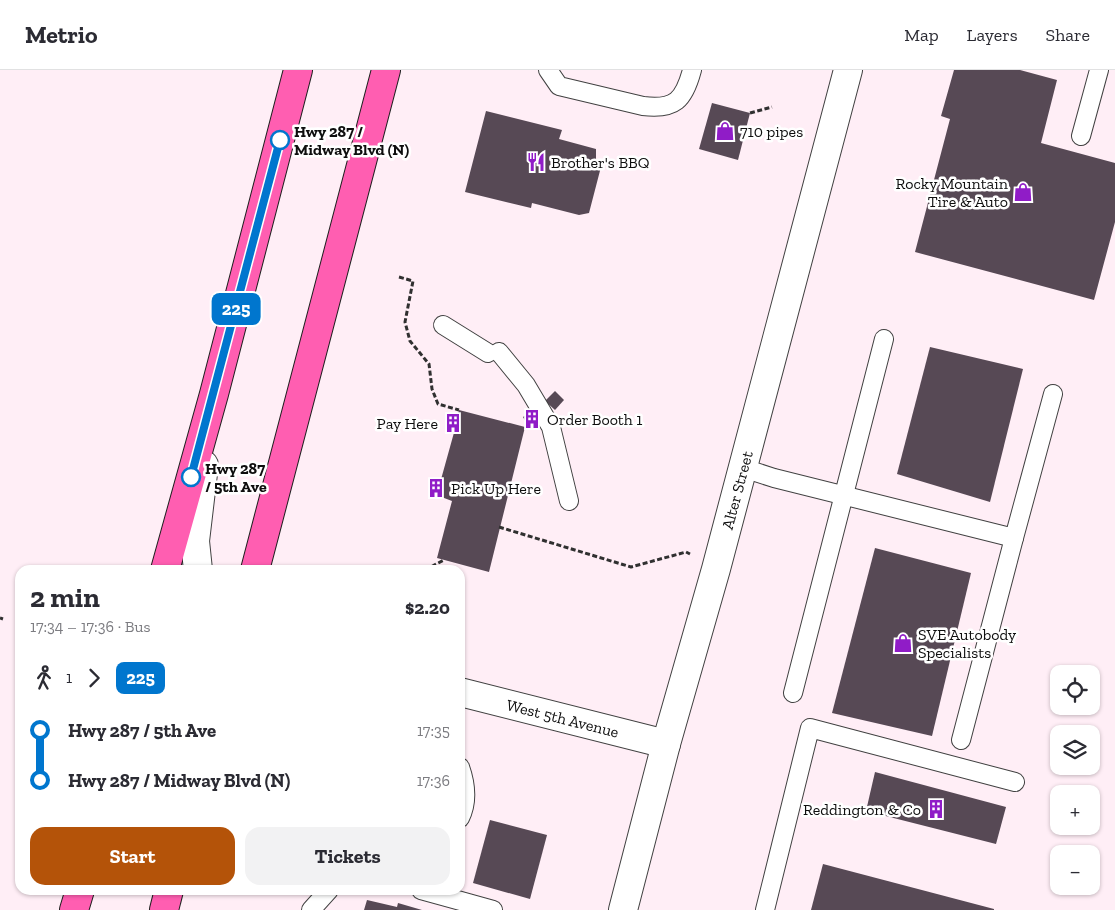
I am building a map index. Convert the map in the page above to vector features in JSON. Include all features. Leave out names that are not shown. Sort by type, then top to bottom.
[{"type":"main road","points":[[166,565],[214,394],[298,70]]},
{"type":"main road","points":[[255,565],[386,70]]},
{"type":"main road","points":[[74,910],[78,895]]},
{"type":"main road","points":[[164,910],[168,895]]},
{"type":"street","name":"Alter Street","points":[[623,910],[666,744],[716,569],[848,70]]},
{"type":"street","points":[[197,565],[195,541],[199,497],[214,394]]},
{"type":"street","name":"West 5th Avenue","points":[[465,693],[666,744]]},
{"type":"lane","points":[[548,70],[559,86],[657,108],[676,102],[683,95],[692,70]]},
{"type":"lane","points":[[1081,136],[1100,70]]},
{"type":"lane","points":[[443,325],[494,352],[526,385],[551,427],[569,501]]},
{"type":"lane","points":[[793,693],[884,339]]},
{"type":"lane","points":[[961,740],[1054,394]]},
{"type":"lane","points":[[743,468],[774,478],[1014,538]]},
{"type":"lane","points":[[765,910],[810,728],[1015,782]]},
{"type":"lane","points":[[311,910],[324,895]]},
{"type":"lane","points":[[439,895],[492,910]]},
{"type":"path","points":[[750,113],[772,107]]},
{"type":"path","points":[[399,277],[413,281],[405,322],[410,341],[429,364],[432,389],[438,404],[459,410]]},
{"type":"path","points":[[499,528],[631,567],[686,552],[716,569]]},
{"type":"path","points":[[434,565],[444,560]]},
{"type":"building","name":"Rocky Mountain Tire & Auto","points":[[954,70],[1020,70],[1057,80],[1041,143],[1115,163],[1115,222],[1094,300],[915,252],[950,119],[941,116]]},
{"type":"building","name":"710 pipes","points":[[712,103],[750,113],[738,160],[699,149]]},
{"type":"building","name":"Brother's BBQ","points":[[486,111],[562,130],[559,139],[596,149],[596,161],[602,163],[589,213],[579,215],[532,203],[531,208],[465,192]]},
{"type":"building","points":[[930,347],[1023,369],[990,502],[897,474]]},
{"type":"building","points":[[555,391],[564,400],[555,410],[545,401]]},
{"type":"building","points":[[459,410],[525,427],[489,572],[437,558],[452,501],[431,493],[434,482],[440,483],[455,429],[449,427],[451,417],[457,419]]},
{"type":"building","name":"Order Booth 1","points":[[534,410],[541,422],[529,428],[523,417]]},
{"type":"building","name":"SVE Autobody Specialists","points":[[875,548],[971,573],[932,736],[832,713]]},
{"type":"building","name":"Reddington & Co","points":[[875,772],[1006,807],[996,844],[866,811]]},
{"type":"building","points":[[490,820],[547,835],[530,899],[473,883]]},
{"type":"building","points":[[823,864],[994,909],[994,910],[811,910]]},
{"type":"building","points":[[367,900],[397,907],[398,903],[422,910],[364,910]]},
{"type":"bus line","name":"225","points":[[191,477],[280,140]]},
{"type":"place","name":"710 pipes","points":[[725,131]]},
{"type":"place","name":"Hwy 287 / Midway Blvd (N)","points":[[280,140]]},
{"type":"place","name":"Brother's BBQ","points":[[536,162]]},
{"type":"place","name":"Rocky Mountain Tire & Auto","points":[[1023,192]]},
{"type":"place","name":"Order Booth 1","points":[[532,419]]},
{"type":"place","name":"Pay Here","points":[[453,423]]},
{"type":"place","name":"Hwy 287 / 5th Ave","points":[[191,477]]},
{"type":"place","name":"Pick Up Here","points":[[436,488]]},
{"type":"place","name":"SVE Autobody Specialists","points":[[903,643]]},
{"type":"place","name":"Reddington & Co","points":[[936,809]]}]
